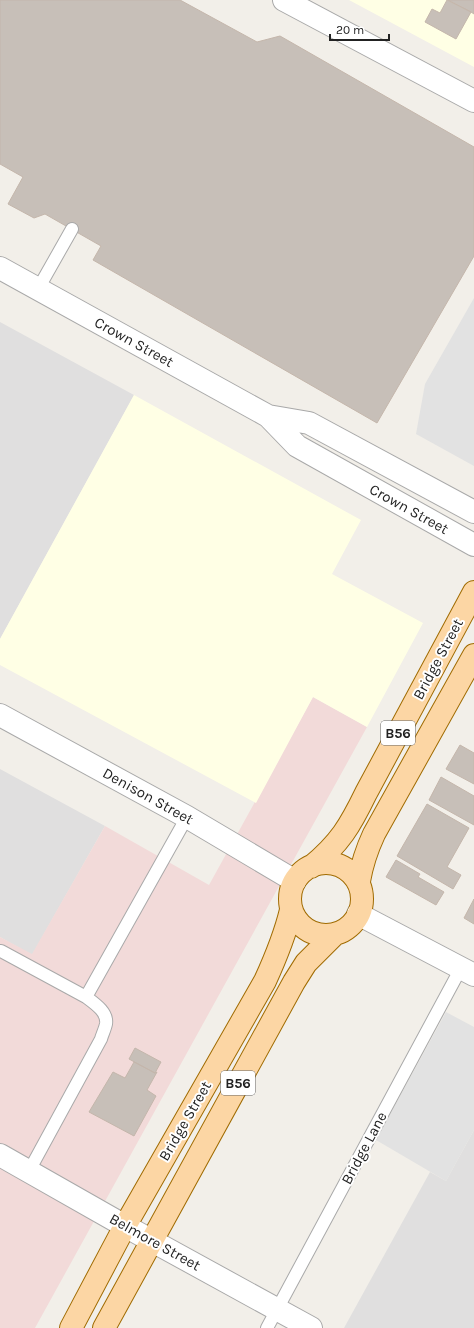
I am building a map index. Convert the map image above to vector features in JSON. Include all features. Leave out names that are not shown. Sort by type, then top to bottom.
[{"type":"main road","name":"Bridge Street","points":[[311,867],[340,839],[352,822],[366,793],[474,592]]},
{"type":"main road","name":"Bridge Street","points":[[358,881],[367,848],[374,834],[474,655]]},
{"type":"main road","name":"B56","points":[[291,910],[291,892],[295,881],[302,873],[311,867],[322,864],[331,863],[340,865],[350,871],[358,881],[362,891],[362,904],[358,914],[349,925],[335,934]]},
{"type":"main road","name":"Bridge Street","points":[[71,1328],[125,1226],[265,981],[278,954],[291,910]]},
{"type":"main road","points":[[291,910],[297,921],[307,930],[315,934],[325,936],[335,934]]},
{"type":"main road","name":"Bridge Street","points":[[104,1328],[294,982],[306,963],[335,934]]},
{"type":"street","points":[[284,0],[474,101]]},
{"type":"street","name":"Crown Street","points":[[0,268],[268,416],[297,446],[474,545]]},
{"type":"street","name":"Crown Street","points":[[268,416],[309,423],[474,512]]},
{"type":"street","name":"Denison Street","points":[[0,715],[187,817],[295,881]]},
{"type":"street","points":[[358,914],[467,972]]},
{"type":"street","name":"Belmore Street","points":[[0,1155],[152,1241],[272,1319],[311,1328]]},
{"type":"lane","points":[[38,289],[72,230]]},
{"type":"lane","points":[[86,997],[187,817]]},
{"type":"lane","points":[[1,951],[86,997],[97,1005],[103,1013],[106,1022],[101,1040],[29,1171]]},
{"type":"lane","name":"Bridge Lane","points":[[272,1319],[467,972]]},
{"type":"shaded area","points":[[349,0],[474,0],[474,67]]},
{"type":"shaded area","points":[[474,298],[474,466],[416,434],[425,384]]},
{"type":"shaded area","points":[[0,322],[134,395],[0,639]]},
{"type":"shaded area","points":[[134,395],[361,520],[332,574],[423,623],[367,727],[313,697],[256,803],[0,665],[0,639]]},
{"type":"shaded area","points":[[313,697],[367,727],[35,1328],[0,1328],[0,937],[32,954],[105,826],[209,885]]},
{"type":"shaded area","points":[[0,769],[105,826],[32,955],[0,937]]},
{"type":"shaded area","points":[[446,1012],[474,1027],[474,1130],[446,1181],[376,1140]]},
{"type":"shaded area","points":[[474,1130],[474,1328],[344,1328],[430,1172],[446,1181]]},
{"type":"building","points":[[0,0],[180,0],[257,42],[280,36],[474,147],[474,256],[377,423],[93,260],[101,246],[45,214],[34,218],[8,204],[23,177],[0,164]]},
{"type":"building","points":[[447,0],[471,12],[456,39],[425,22],[432,9],[440,13]]},
{"type":"building","points":[[448,0],[474,0],[474,14],[471,12]]},
{"type":"building","points":[[460,745],[474,753],[474,784],[446,769]]},
{"type":"building","points":[[441,777],[474,796],[474,825],[429,800]]},
{"type":"building","points":[[427,804],[469,828],[447,867],[461,875],[453,889],[397,856]]},
{"type":"building","points":[[396,860],[420,874],[418,877],[444,892],[436,905],[386,877]]},
{"type":"building","points":[[474,899],[474,924],[464,918]]},
{"type":"building","points":[[135,1048],[161,1062],[155,1073],[129,1059]]},
{"type":"building","points":[[134,1062],[155,1073],[157,1072],[147,1090],[156,1096],[134,1136],[89,1112],[113,1072],[125,1078]]}]
